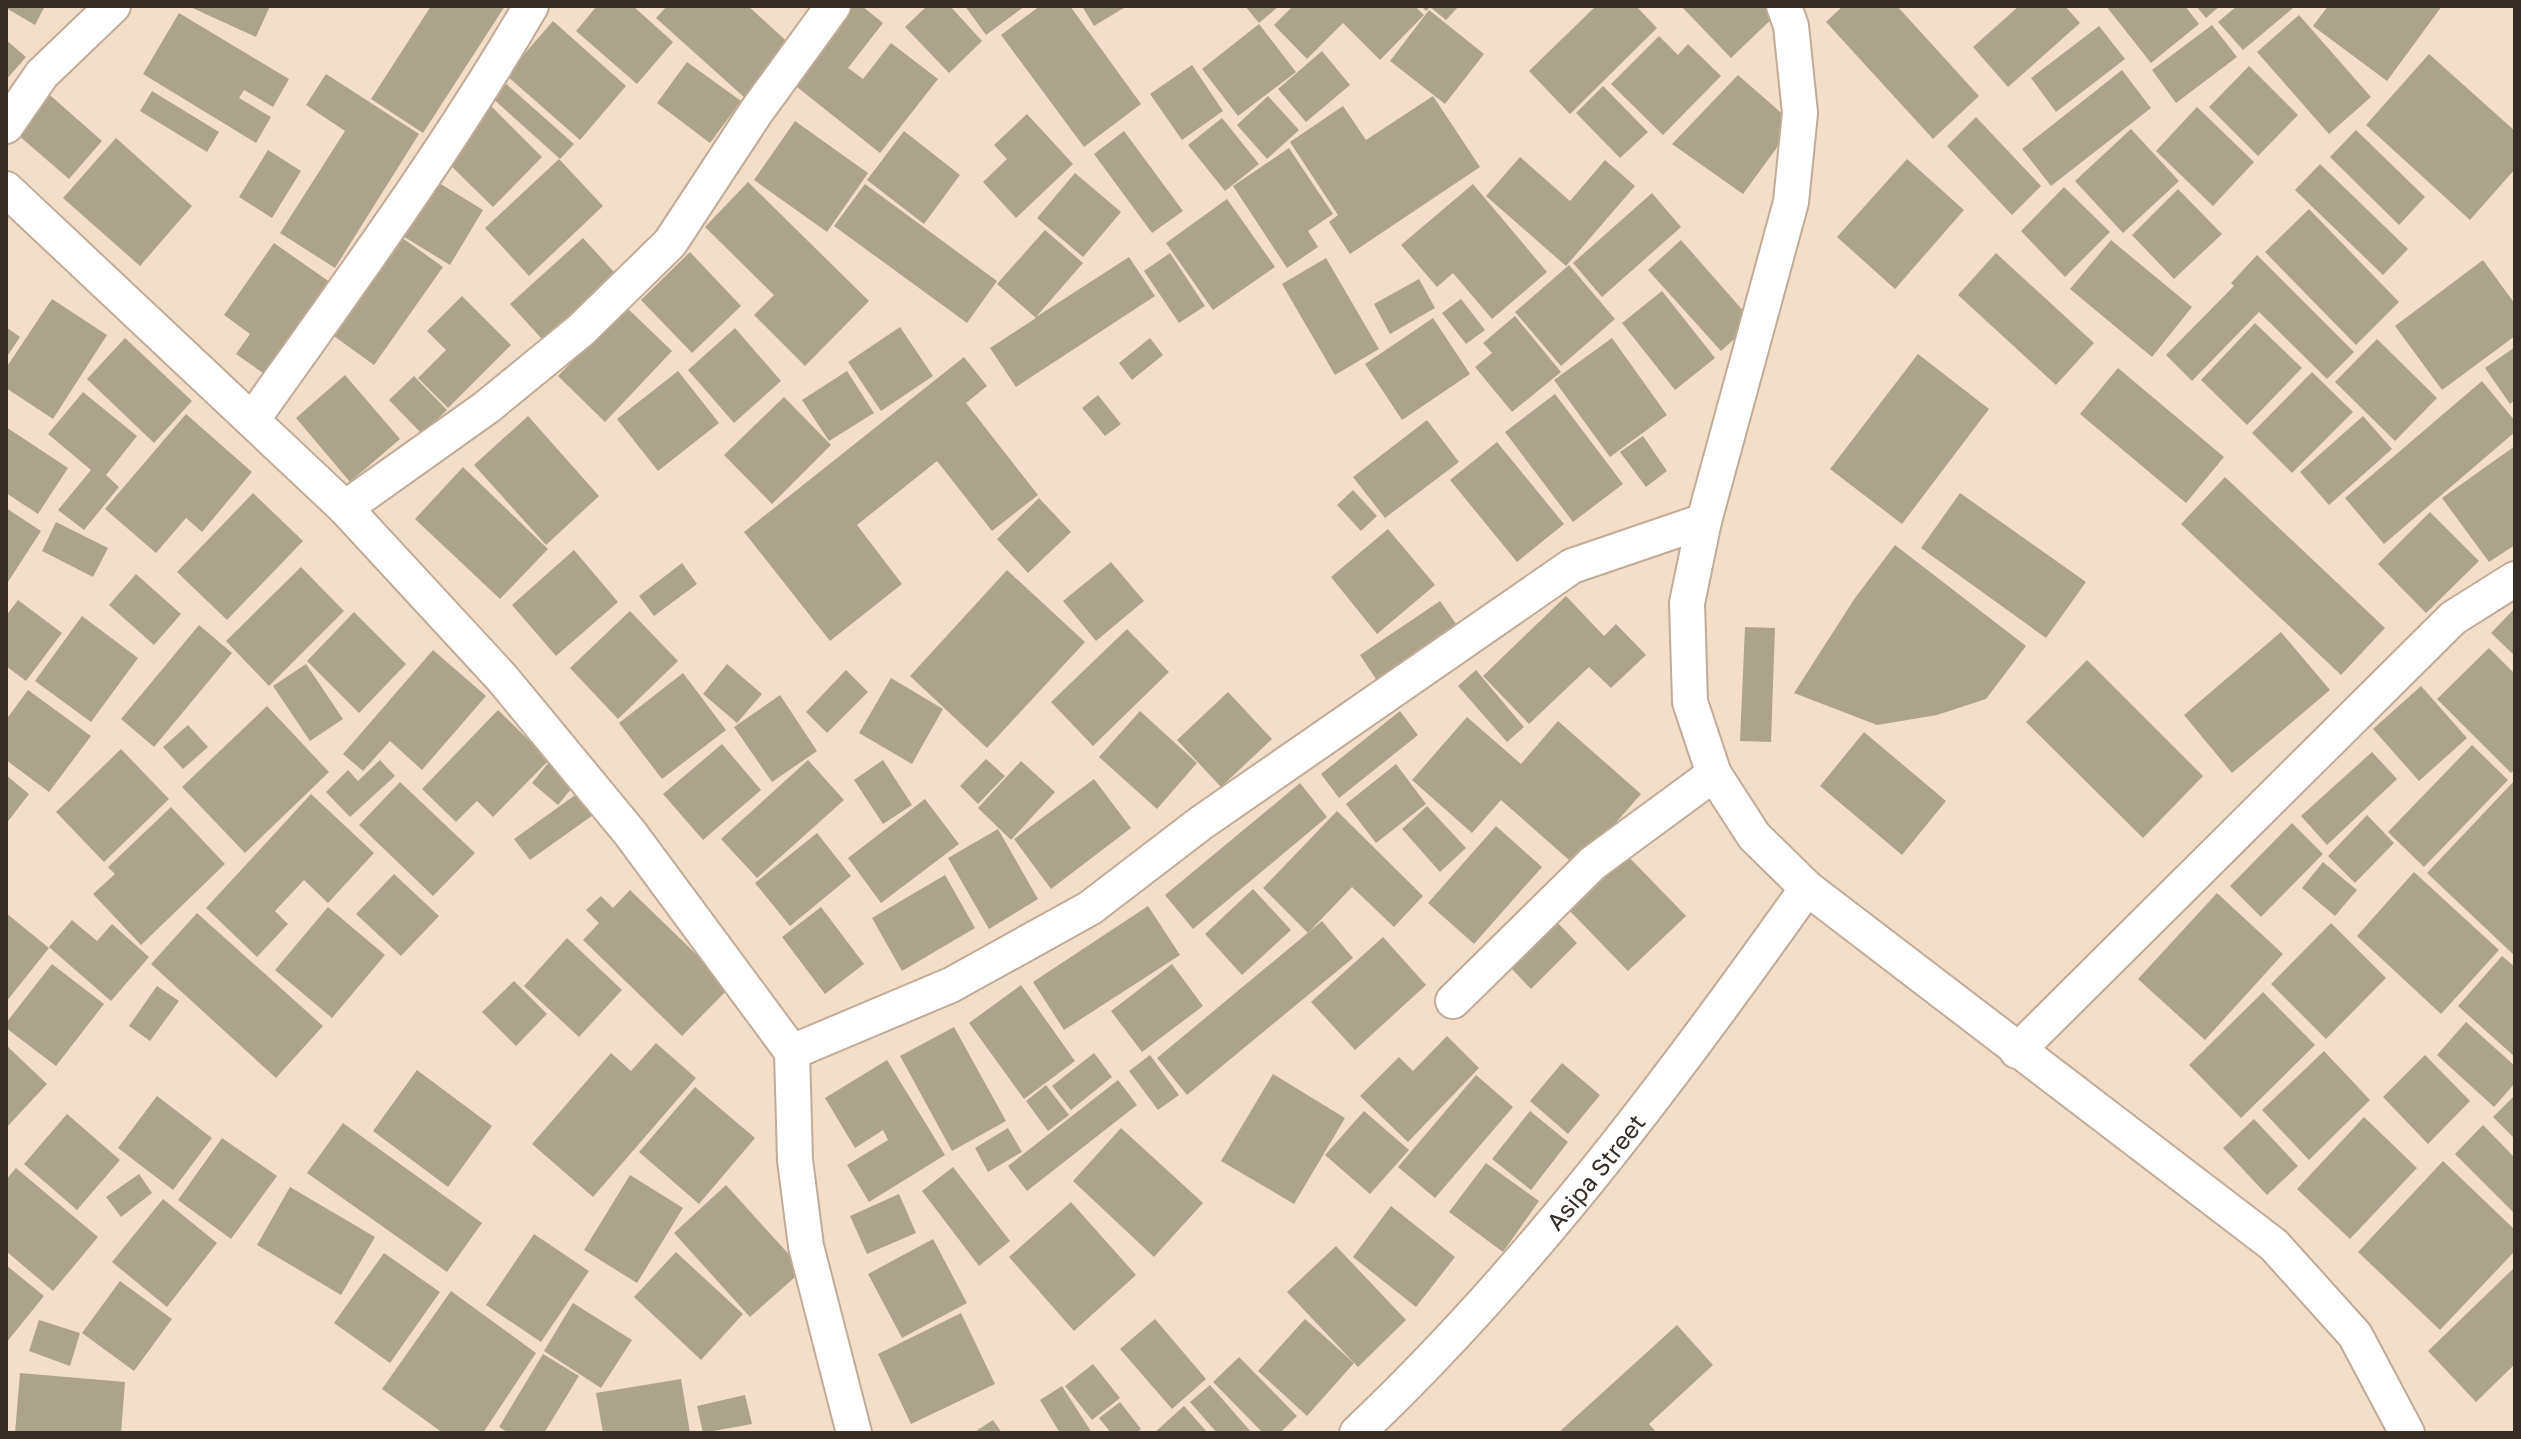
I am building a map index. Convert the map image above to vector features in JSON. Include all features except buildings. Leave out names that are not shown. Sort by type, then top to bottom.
[{"type":"street","points":[[6,126],[42,74],[113,6]]},
{"type":"street","points":[[252,420],[415,191],[495,68],[531,6]]},
{"type":"street","points":[[345,508],[487,407],[581,330],[670,243],[756,112],[833,6]]},
{"type":"street","points":[[1784,6],[1791,26],[1800,113],[1791,202],[1704,521],[1687,603],[1690,702],[1714,774],[1754,836],[1807,888],[2274,1245],[2355,1335],[2407,1433]]},
{"type":"street","points":[[6,189],[345,508],[502,678],[630,833],[792,1052],[795,1160],[806,1246],[854,1433]]},
{"type":"street","points":[[792,1052],[951,985],[1090,908],[1201,823],[1572,566],[1704,521]]},
{"type":"street","points":[[2017,1051],[2453,618],[2515,579]]},
{"type":"street","points":[[1453,1001],[1593,863],[1714,774]]},
{"type":"street","name":"Asipa Street","points":[[1357,1433],[1415,1378],[1553,1224],[1733,992],[1807,888]]}]
